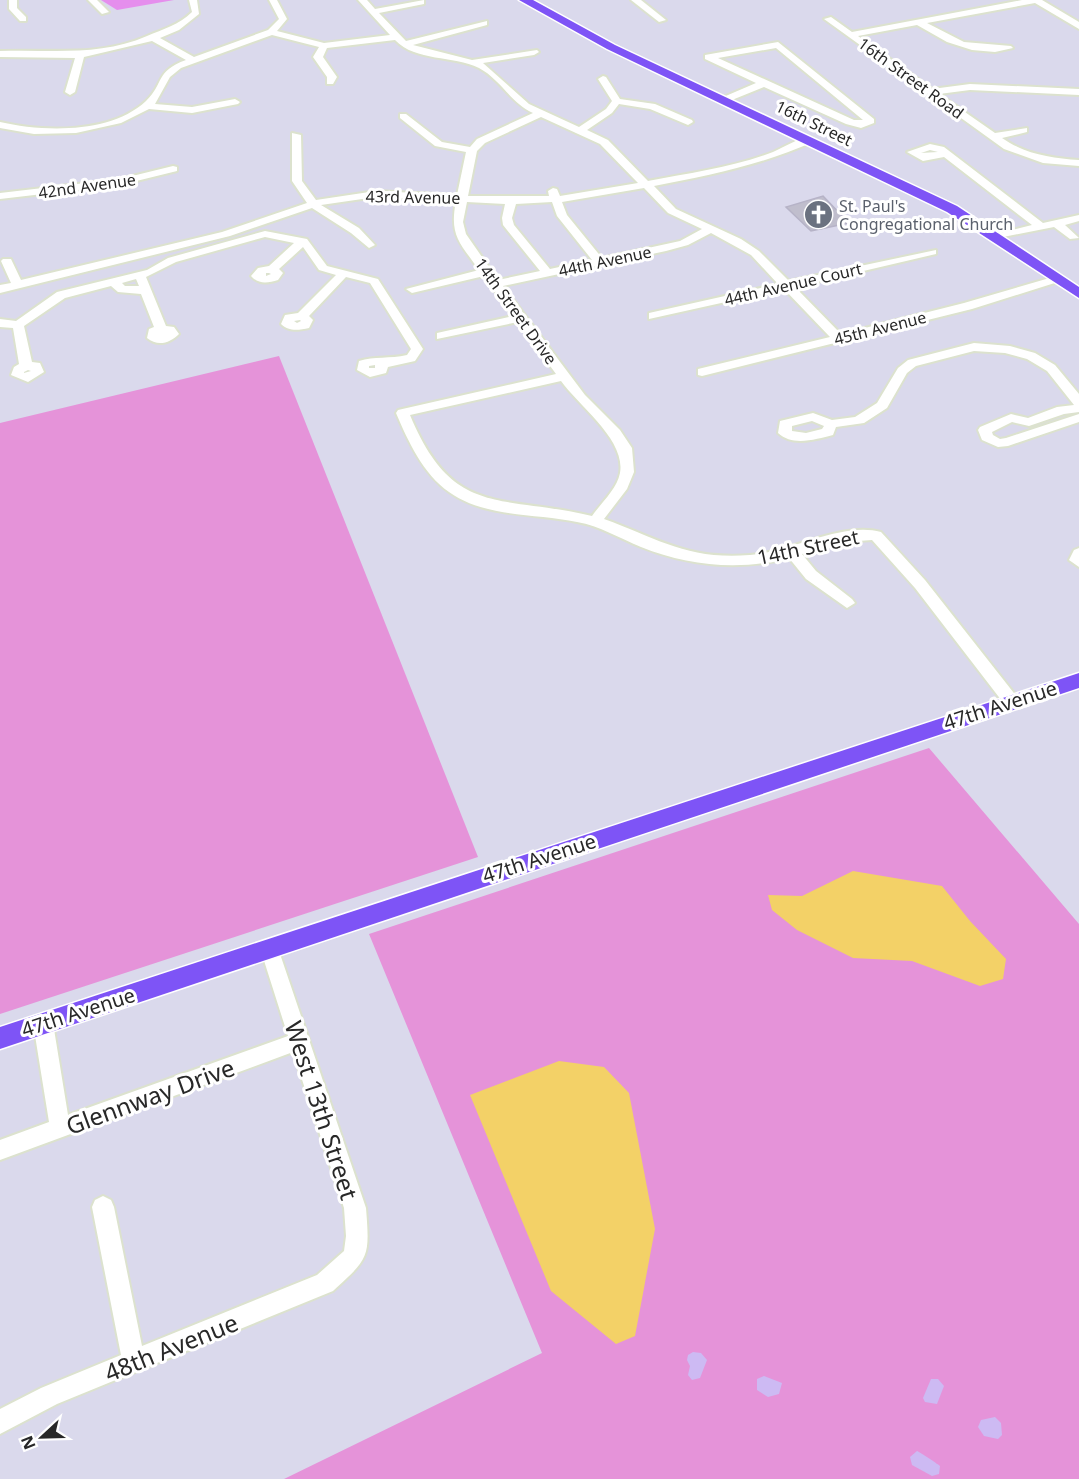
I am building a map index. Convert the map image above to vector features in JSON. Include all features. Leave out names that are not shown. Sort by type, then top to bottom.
[{"type":"main road","name":"16th Street","points":[[525,0],[611,47],[952,209],[1079,294]]},
{"type":"main road","name":"47th Avenue","points":[[0,1038],[1079,680]]},
{"type":"street","points":[[13,0],[14,9],[24,20]]},
{"type":"street","points":[[92,0],[105,12]]},
{"type":"street","points":[[0,54],[80,55],[110,50],[151,37],[190,20],[196,12],[194,0]]},
{"type":"street","points":[[147,106],[166,74],[193,60],[271,32],[283,19],[273,0]]},
{"type":"street","points":[[362,0],[399,40],[430,57],[474,62],[534,52]]},
{"type":"street","points":[[635,0],[662,20]]},
{"type":"street","points":[[850,35],[1036,0],[1079,27]]},
{"type":"street","points":[[372,12],[421,2]]},
{"type":"street","name":"16th Street Road","points":[[828,19],[993,137],[1021,153],[1043,160],[1079,163]]},
{"type":"street","points":[[919,22],[941,38],[958,44],[993,50],[1008,48]]},
{"type":"street","points":[[271,32],[324,46],[399,40],[484,23]]},
{"type":"street","points":[[151,37],[193,60]]},
{"type":"street","points":[[724,100],[764,83],[850,122],[861,125],[870,121],[778,45],[708,57],[764,83]]},
{"type":"street","points":[[324,46],[318,57],[332,76],[330,82]]},
{"type":"street","points":[[70,92],[80,55]]},
{"type":"street","points":[[474,62],[494,73],[526,106],[539,114],[581,130],[604,142],[672,211],[744,245],[838,338]]},
{"type":"street","points":[[603,79],[617,101],[652,106],[688,122]]},
{"type":"street","points":[[929,92],[970,87],[1079,92]]},
{"type":"street","points":[[581,130],[609,111],[617,101]]},
{"type":"street","points":[[0,125],[13,129],[56,132],[113,122],[147,106],[192,110],[235,102]]},
{"type":"street","points":[[403,116],[439,144],[472,150],[481,141],[539,114]]},
{"type":"street","points":[[0,139],[13,129]]},
{"type":"street","points":[[993,137],[1023,130]]},
{"type":"street","points":[[297,135],[297,181],[323,213],[360,233],[369,245]]},
{"type":"street","name":"43rd Avenue","points":[[245,234],[313,203],[376,194],[511,201],[646,185],[741,161],[775,155],[809,140]]},
{"type":"street","points":[[946,154],[919,158],[912,153],[914,150],[933,147],[946,154],[1040,226]]},
{"type":"street","name":"14th Street Drive","points":[[472,150],[456,222],[460,234],[564,376],[625,448],[627,472],[620,489],[595,521]]},
{"type":"street","points":[[1033,172],[1043,160]]},
{"type":"street","name":"42nd Avenue","points":[[0,196],[120,182],[172,169]]},
{"type":"street","points":[[554,195],[562,216],[599,262]]},
{"type":"street","points":[[511,201],[507,218],[509,225],[547,273]]},
{"type":"street","points":[[997,237],[1079,218]]},
{"type":"street","points":[[1056,223],[1074,237]]},
{"type":"street","name":"44th Avenue","points":[[496,284],[684,243],[710,229]]},
{"type":"street","points":[[0,323],[18,325],[48,303],[74,291],[151,272],[172,260],[245,234],[270,233],[303,241],[310,247],[323,268],[374,281],[417,349],[414,356],[383,364]]},
{"type":"street","points":[[0,289],[84,268],[230,239]]},
{"type":"street","points":[[272,269],[303,241]]},
{"type":"street","name":"44th Avenue Court","points":[[653,316],[932,252]]},
{"type":"street","points":[[8,261],[17,284]]},
{"type":"street","points":[[84,268],[92,286]]},
{"type":"street","points":[[412,289],[488,272]]},
{"type":"street","points":[[66,273],[74,291]]},
{"type":"street","points":[[302,316],[344,273]]},
{"type":"street","points":[[140,275],[161,329]]},
{"type":"street","name":"45th Avenue","points":[[702,372],[968,306],[1057,279]]},
{"type":"street","points":[[114,282],[122,290],[145,290]]},
{"type":"street","points":[[441,336],[521,318]]},
{"type":"street","points":[[18,325],[26,366]]},
{"type":"street","points":[[831,424],[859,420],[876,411],[902,371],[912,363],[974,347],[1006,349],[1031,356],[1051,368],[1079,402]]},
{"type":"street","name":"14th Street","points":[[564,376],[403,413],[441,479],[475,500],[498,506],[555,512],[595,521],[647,544],[687,556],[751,560],[792,552],[857,534],[876,535],[920,584],[1011,701]]},
{"type":"street","points":[[1079,408],[1062,410],[1034,426],[1079,418]]},
{"type":"street","points":[[792,552],[811,575],[847,603]]},
{"type":"street","points":[[1079,552],[1076,560],[1079,562]]},
{"type":"street","name":"West 13th Street","points":[[268,948],[355,1208],[357,1236],[354,1257],[341,1271]]},
{"type":"street","points":[[43,1023],[60,1128]]},
{"type":"street","name":"Glennway Drive","points":[[0,1150],[299,1041]]},
{"type":"street","points":[[103,1207],[134,1361]]},
{"type":"street","name":"48th Avenue","points":[[0,1422],[49,1396],[325,1283],[341,1271]]},
{"type":"shaded area","points":[[101,0],[174,0],[117,10]]},
{"type":"shaded area","points":[[279,356],[478,857],[0,1014],[0,423]]},
{"type":"shaded area","points":[[929,748],[1079,924],[1079,1479],[284,1479],[542,1353],[369,934]]},
{"type":"shaded area","points":[[853,871],[942,886],[970,921],[1006,959],[1003,979],[980,986],[912,961],[853,958],[797,930],[772,910],[768,895],[802,896]]},
{"type":"shaded area","points":[[559,1061],[604,1067],[629,1093],[655,1229],[635,1336],[616,1344],[551,1291],[470,1095]]},
{"type":"sand","points":[[693,1352],[701,1353],[707,1360],[700,1378],[692,1380],[688,1375],[690,1366],[687,1360],[688,1355]]},
{"type":"sand","points":[[764,1376],[782,1383],[779,1394],[768,1397],[757,1390],[757,1379]]},
{"type":"sand","points":[[931,1379],[938,1379],[944,1386],[937,1404],[925,1402],[923,1398]]},
{"type":"sand","points":[[995,1417],[1001,1423],[1002,1435],[998,1439],[984,1436],[978,1427],[981,1420]]},
{"type":"sand","points":[[917,1451],[940,1466],[939,1474],[932,1476],[912,1465],[910,1457]]},
{"type":"building","name":"St. Paul's Congregational Church","points":[[823,196],[849,223],[811,231],[786,207]]},
{"type":"place","name":"St. Paul's Congregational Church","points":[[818,215]]}]
